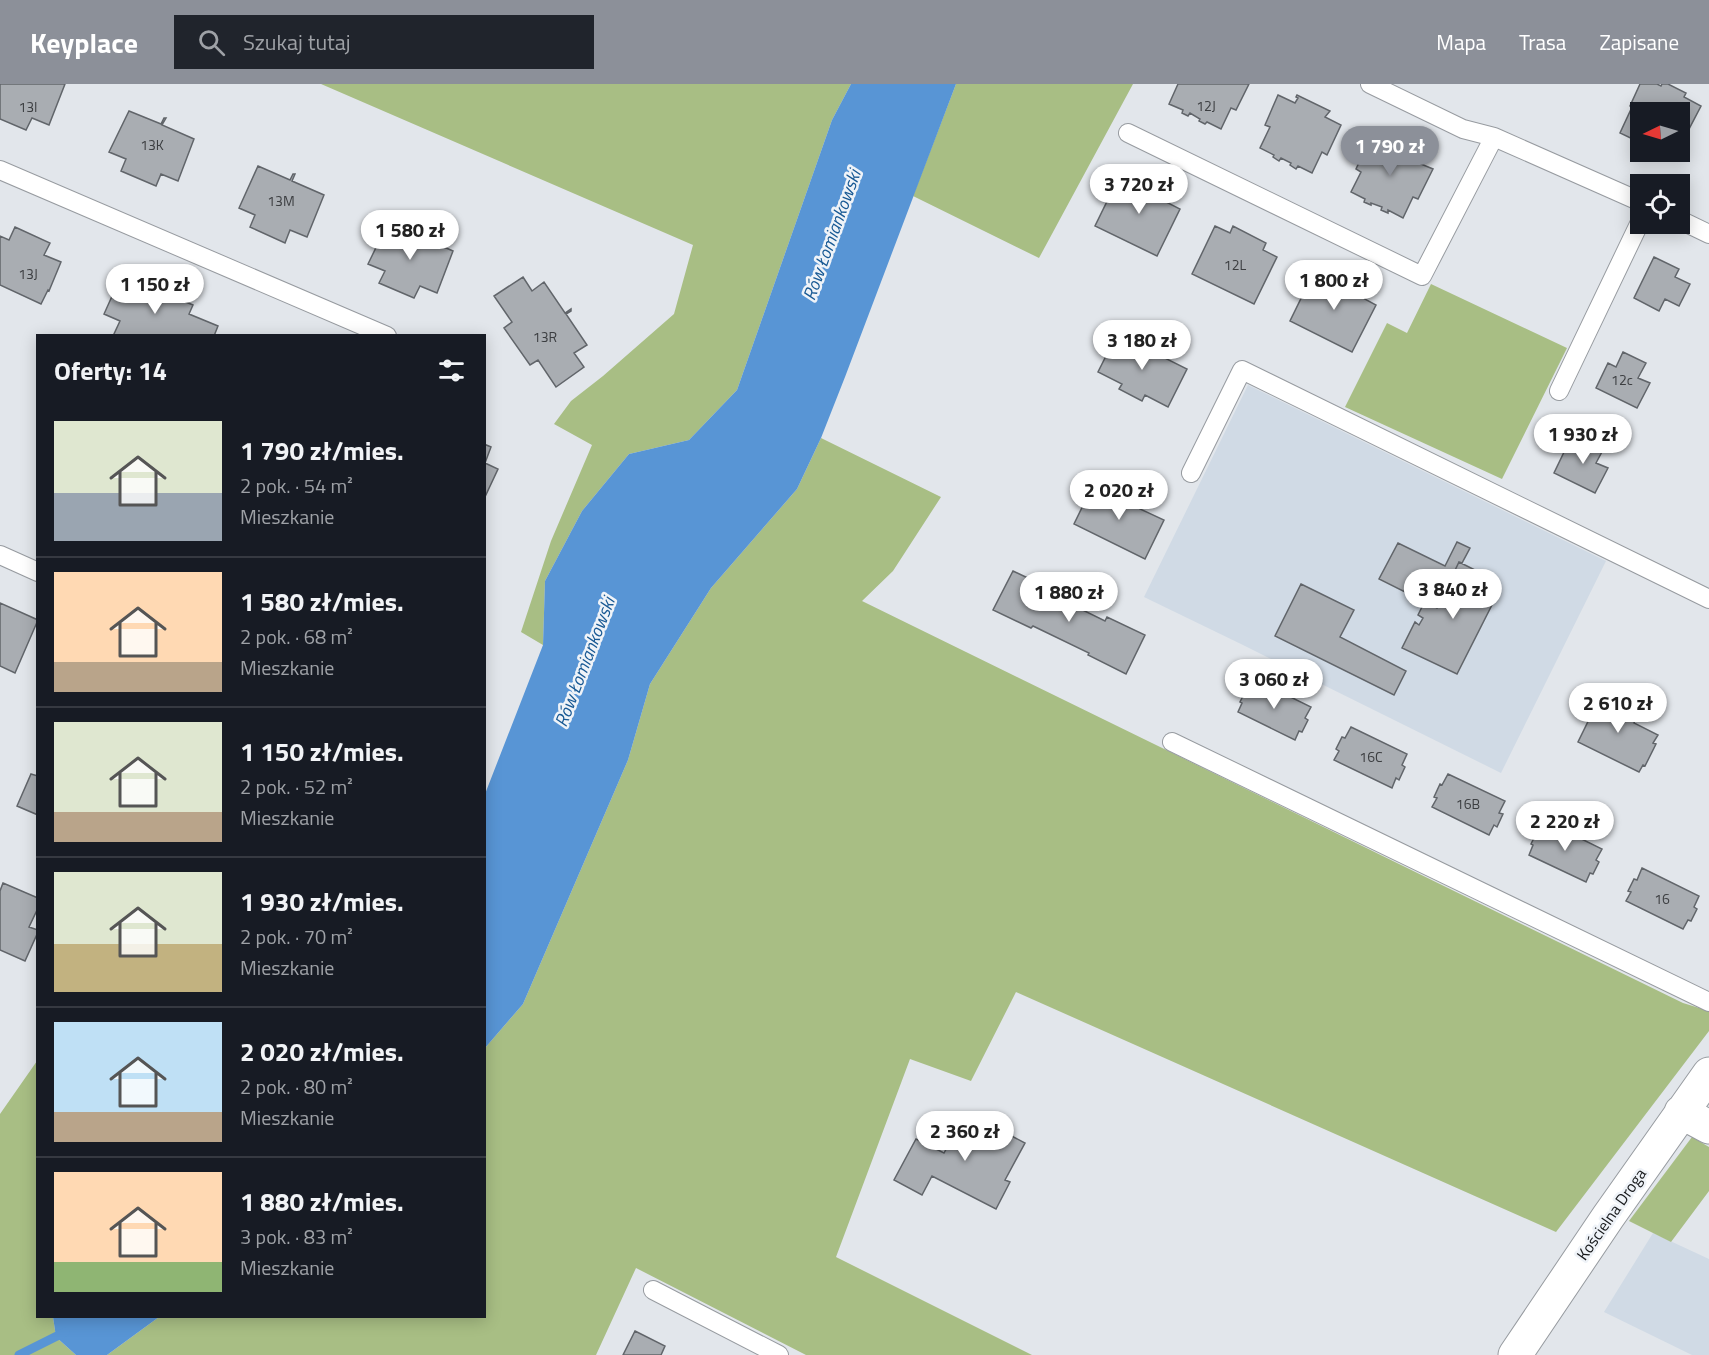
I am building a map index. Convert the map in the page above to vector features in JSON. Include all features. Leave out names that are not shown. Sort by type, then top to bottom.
[{"type":"street","name":"Kościelna Droga","points":[[1515,1355],[1695,1120],[1709,1074]]},
{"type":"lane","points":[[1370,84],[1463,129],[1494,137],[1630,197]]},
{"type":"lane","points":[[1128,132],[1422,276],[1494,137]]},
{"type":"lane","points":[[0,170],[382,334]]},
{"type":"lane","points":[[1690,225],[1709,234]]},
{"type":"lane","points":[[1559,391],[1634,234]]},
{"type":"lane","points":[[1191,473],[1242,370],[1709,599]]},
{"type":"lane","points":[[0,555],[36,571]]},
{"type":"lane","points":[[1172,742],[1709,1002]]},
{"type":"lane","points":[[652,1290],[779,1355]]},
{"type":"shaded area","points":[[1248,385],[1606,561],[1501,773],[1144,597]]},
{"type":"shaded area","points":[[1653,1233],[1709,1259],[1709,1355],[1692,1355],[1604,1312]]},
{"type":"green space","points":[[321,84],[851,84],[832,120],[737,390],[689,440],[629,454],[582,511],[545,581],[543,645],[521,632],[551,541],[592,445],[554,424],[571,401],[674,314],[693,245]]},
{"type":"green space","points":[[956,84],[1133,84],[1039,258],[913,196]]},
{"type":"green space","points":[[1431,284],[1567,348],[1502,479],[1345,407],[1387,323],[1407,333]]},
{"type":"green space","points":[[821,438],[941,497],[893,571],[862,601],[1683,1003],[1709,1011],[1709,1031],[1556,1232],[1016,992],[971,1081],[910,1059],[836,1257],[1032,1355],[806,1355],[636,1268],[596,1355],[107,1355],[158,1318],[486,1318],[486,1047],[523,1004],[628,760],[650,684],[711,588],[797,489]]},
{"type":"green space","points":[[36,1062],[36,1318],[53,1318],[56,1337],[76,1355],[0,1355],[0,1114]]},
{"type":"green space","points":[[1692,1137],[1709,1147],[1709,1191],[1671,1242],[1629,1221]]},
{"type":"water","points":[[851,84],[956,84],[845,377],[821,438],[797,489],[711,588],[650,684],[628,760],[523,1004],[486,1047],[486,791],[543,645],[545,581],[582,511],[629,454],[689,440],[737,390],[832,120]]},
{"type":"water","points":[[53,1318],[158,1318],[107,1355],[76,1355],[56,1337]]},
{"type":"building","points":[[0,84],[65,84],[49,125],[32,118],[26,130],[0,119]]},
{"type":"building","points":[[1178,84],[1249,84],[1236,110],[1231,108],[1221,129],[1199,121],[1200,119],[1190,113],[1188,116],[1182,113],[1183,110],[1169,104]]},
{"type":"building","points":[[1640,84],[1661,86],[1668,84],[1686,93],[1684,97],[1701,106],[1690,127],[1690,102],[1632,102]]},
{"type":"building","points":[[1278,95],[1295,103],[1297,95],[1330,111],[1325,117],[1341,125],[1327,155],[1322,152],[1312,173],[1298,166],[1296,169],[1290,165],[1291,163],[1281,158],[1279,161],[1273,157],[1274,155],[1260,148],[1270,127],[1265,125]]},
{"type":"building","points":[[129,111],[161,124],[166,118],[162,125],[194,139],[178,181],[161,174],[156,186],[121,171],[126,159],[109,152]]},
{"type":"building","points":[[1630,111],[1630,138],[1620,133]]},
{"type":"building","points":[[1370,139],[1386,147],[1388,140],[1421,155],[1416,162],[1433,169],[1418,199],[1413,197],[1403,218],[1388,210],[1388,213],[1381,210],[1382,207],[1364,202],[1365,199],[1351,192],[1361,172],[1356,169]]},
{"type":"building","points":[[258,166],[290,180],[295,174],[292,181],[324,195],[307,237],[290,230],[285,243],[250,227],[255,215],[239,208]]},
{"type":"building","points":[[1118,179],[1132,186],[1136,179],[1169,195],[1166,202],[1180,209],[1157,256],[1095,226]]},
{"type":"building","points":[[388,223],[420,236],[422,230],[424,231],[421,237],[453,251],[437,293],[420,286],[414,298],[379,283],[385,271],[368,264]]},
{"type":"building","points":[[1215,226],[1230,233],[1233,226],[1266,243],[1263,250],[1277,257],[1254,304],[1192,274]]},
{"type":"building","points":[[15,227],[50,243],[44,255],[61,262],[41,304],[0,285],[0,236],[9,240]]},
{"type":"building","points":[[1654,257],[1679,269],[1675,277],[1690,284],[1679,306],[1665,299],[1659,311],[1634,298]]},
{"type":"building","points":[[1313,274],[1327,281],[1330,274],[1364,290],[1361,297],[1376,305],[1352,352],[1290,321]]},
{"type":"building","points":[[523,277],[532,291],[544,282],[565,313],[571,309],[566,314],[587,345],[574,353],[584,367],[556,387],[538,360],[530,365],[504,328],[512,322],[494,296]]},
{"type":"building","points":[[118,283],[148,295],[151,288],[193,305],[189,314],[218,326],[215,334],[114,334],[120,321],[104,314]]},
{"type":"building","points":[[1117,334],[1187,369],[1168,407],[1145,395],[1142,401],[1119,389],[1122,384],[1098,372]]},
{"type":"building","points":[[1623,352],[1646,363],[1638,378],[1650,383],[1637,408],[1596,388],[1608,363],[1616,367]]},
{"type":"building","points":[[1581,437],[1604,448],[1596,463],[1608,468],[1595,493],[1554,473],[1566,448],[1574,452]]},
{"type":"building","points":[[486,445],[491,447],[486,460]]},
{"type":"building","points":[[486,463],[498,469],[486,495]]},
{"type":"building","points":[[1093,485],[1117,497],[1119,492],[1143,503],[1140,509],[1164,520],[1145,559],[1074,524]]},
{"type":"building","points":[[1457,542],[1470,548],[1462,563],[1459,562],[1437,608],[1379,579],[1398,543],[1445,566]]},
{"type":"building","points":[[1459,562],[1487,576],[1484,581],[1500,589],[1457,674],[1402,648],[1415,622],[1419,625],[1423,618],[1418,615],[1425,601],[1437,608]]},
{"type":"building","points":[[1013,571],[1051,589],[1048,593],[1105,621],[1107,617],[1145,635],[1126,674],[1033,626],[1031,628],[993,610]]},
{"type":"building","points":[[1301,584],[1354,610],[1340,637],[1406,671],[1394,695],[1275,636]]},
{"type":"building","points":[[0,603],[36,619],[36,625],[15,673],[0,666]]},
{"type":"building","points":[[1254,679],[1311,707],[1305,718],[1308,720],[1295,740],[1238,712],[1242,703],[1240,702]]},
{"type":"building","points":[[1602,693],[1639,712],[1634,723],[1658,735],[1645,766],[1643,765],[1639,772],[1578,742]]},
{"type":"building","points":[[1351,727],[1407,754],[1402,765],[1405,767],[1399,780],[1396,778],[1392,788],[1334,760],[1342,737],[1345,738]]},
{"type":"building","points":[[31,774],[36,775],[36,814],[17,806]]},
{"type":"building","points":[[1448,774],[1505,801],[1499,813],[1503,814],[1497,827],[1494,825],[1489,835],[1432,807],[1440,784],[1442,785]]},
{"type":"building","points":[[1545,821],[1602,849],[1596,860],[1599,862],[1586,882],[1529,855],[1533,845],[1531,844]]},
{"type":"building","points":[[1642,868],[1699,896],[1694,907],[1697,909],[1691,921],[1688,920],[1683,929],[1626,901],[1631,892],[1628,891],[1634,879],[1637,880]]},
{"type":"building","points":[[3,883],[36,897],[36,912],[29,927],[36,929],[36,936],[25,961],[0,950],[0,891]]},
{"type":"building","points":[[966,1112],[1025,1143],[1005,1180],[1010,1182],[996,1209],[932,1176],[922,1195],[894,1180],[916,1139],[944,1153]]},
{"type":"building","points":[[635,1331],[665,1346],[661,1355],[623,1355]]},
{"type":"waterway","name":"Rów Łomiankowski","points":[[19,1355],[65,1332]]}]
